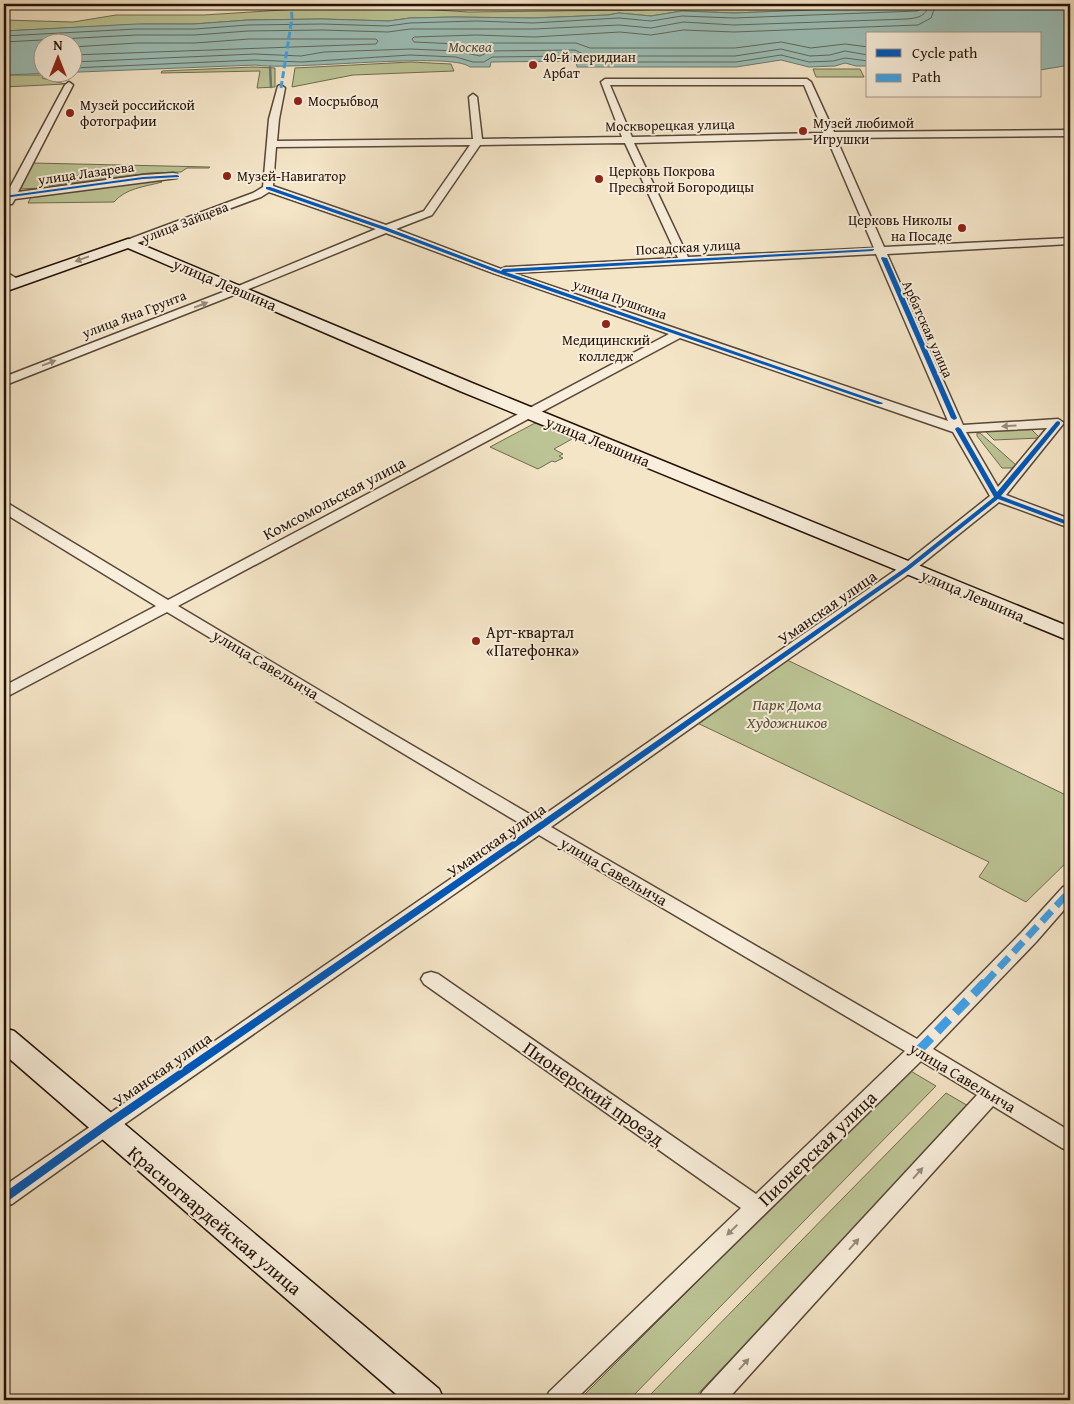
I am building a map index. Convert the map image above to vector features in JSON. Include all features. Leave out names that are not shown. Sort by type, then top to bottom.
[{"type":"street","name":"Арбатская улица","points":[[628,140],[605,82],[807,82],[958,429],[997,496]]},
{"type":"street","points":[[4,208],[7,197],[69,86]]},
{"type":"street","points":[[268,188],[271,144],[281,88]]},
{"type":"street","points":[[386,229],[428,214],[456,170],[478,141],[473,97]]},
{"type":"street","name":"Москворецкая улица","points":[[271,144],[1070,133]]},
{"type":"street","points":[[628,140],[684,260]]},
{"type":"street","name":"улица Лазарева","points":[[7,197],[143,178],[173,176]]},
{"type":"street","name":"улица Пушкина","points":[[268,188],[386,229],[497,271],[958,429]]},
{"type":"street","name":"улица Зайцева","points":[[10,285],[257,195],[268,188]]},
{"type":"street","name":"улица Яна Грунта","points":[[4,381],[240,289],[386,229]]},
{"type":"street","name":"Посадская улица","points":[[497,271],[1070,241]]},
{"type":"street","name":"улица Левшина","points":[[128,243],[532,414],[1070,635]]},
{"type":"street","points":[[4,274],[10,285]]},
{"type":"street","name":"Комсомольская улица","points":[[4,692],[532,414],[680,333]]},
{"type":"street","name":"Уманская улица","points":[[4,1198],[105,1126],[539,827],[908,568],[997,496],[1058,423],[958,429]]},
{"type":"street","points":[[997,496],[1070,524]]},
{"type":"street","name":"улица Савельича","points":[[4,506],[373,730],[919,1050],[1070,1142]]},
{"type":"street","name":"Пионерская улица","points":[[558,1400],[919,1050],[1029,937],[1070,891]]},
{"type":"street","name":"Пионерский проезд","points":[[431,979],[756,1206]]},
{"type":"street","name":"Красногвардейская улица","points":[[4,1038],[427,1400]]},
{"type":"street","points":[[711,1400],[990,1094]]},
{"type":"green space","points":[[704,4],[966,4],[734,13],[682,11],[651,16],[619,13],[533,18],[410,18],[389,21],[322,19],[248,20],[194,24],[146,24],[4,31],[4,20],[73,22],[116,15],[204,15],[314,8],[386,7],[469,12],[641,10]]},
{"type":"green space","points":[[411,62],[451,64],[454,71],[353,75],[292,87],[295,68]]},
{"type":"green space","points":[[253,67],[275,68],[275,87],[257,88],[260,71],[161,73],[162,71]]},
{"type":"green space","points":[[813,69],[860,69],[864,77],[816,77]]},
{"type":"green space","points":[[4,75],[32,75],[32,82],[57,82],[65,84],[4,87]]},
{"type":"green space","points":[[32,163],[210,167],[187,168],[181,172],[149,173],[49,186],[51,179],[74,181],[87,177],[72,175],[42,177],[40,178],[46,179],[42,188],[19,189]]},
{"type":"green space","points":[[159,180],[162,182],[130,191],[114,202],[28,203],[31,197]]},
{"type":"green space","points":[[535,423],[572,439],[554,449],[563,454],[559,456],[563,458],[555,462],[552,461],[538,469],[490,447]]},
{"type":"green space","points":[[1030,428],[1040,438],[994,440],[985,431]]},
{"type":"green space","points":[[977,433],[980,433],[1016,465],[1014,468],[1002,468],[977,436]]},
{"type":"green space","name":"Парк Дома Художников","points":[[781,657],[1070,797],[1070,859],[1026,902],[979,877],[989,862],[691,720]]},
{"type":"green space","points":[[909,1070],[936,1086],[629,1400],[579,1400]]},
{"type":"green space","points":[[946,1093],[970,1107],[692,1400],[645,1400]]},
{"type":"water","name":"Москва","points":[[966,4],[1070,4],[1070,65],[1042,70],[1042,32],[866,32],[866,66],[845,63],[835,66],[809,67],[781,60],[736,67],[577,67],[576,61],[491,62],[490,67],[470,67],[457,63],[403,61],[302,66],[255,65],[82,72],[82,32],[32,32],[32,74],[4,75],[4,31],[136,24],[194,24],[248,20],[322,19],[389,21],[410,18],[533,18],[619,13],[651,16],[682,11],[734,13]]},
{"type":"waterway","points":[[270,67],[271,87]]},
{"type":"marked path","points":[[281,88],[292,18],[291,4]]},
{"type":"marked path","points":[[919,1050],[1029,937],[1070,891]]},
{"type":"cycle path","points":[[4,197],[143,178],[177,176]]},
{"type":"cycle path","points":[[268,188],[386,229],[497,271],[880,403]]},
{"type":"cycle path","points":[[503,271],[872,250]]},
{"type":"cycle path","points":[[884,258],[954,418]]},
{"type":"cycle path","points":[[4,1198],[105,1126],[539,827],[908,568],[997,497],[1058,423]]},
{"type":"cycle path","points":[[958,429],[997,497]]},
{"type":"cycle path","points":[[997,497],[1070,524]]},
{"type":"place","name":"40-й меридиан Арбат","points":[[533,65]]},
{"type":"place","name":"Мосрыбвод","points":[[298,101]]},
{"type":"place","name":"Музей российской фотографии","points":[[70,113]]},
{"type":"place","name":"Музей любимой Игрушки","points":[[803,131]]},
{"type":"place","name":"Музей-Навигатор","points":[[227,176]]},
{"type":"place","name":"Церковь Покрова Пресвятой Богородицы","points":[[599,179]]},
{"type":"place","name":"Церковь Николы на Посаде","points":[[962,228]]},
{"type":"place","name":"Медицинский колледж","points":[[606,324]]},
{"type":"place","name":"Арт-квартал «Патефонка»","points":[[476,641]]}]
